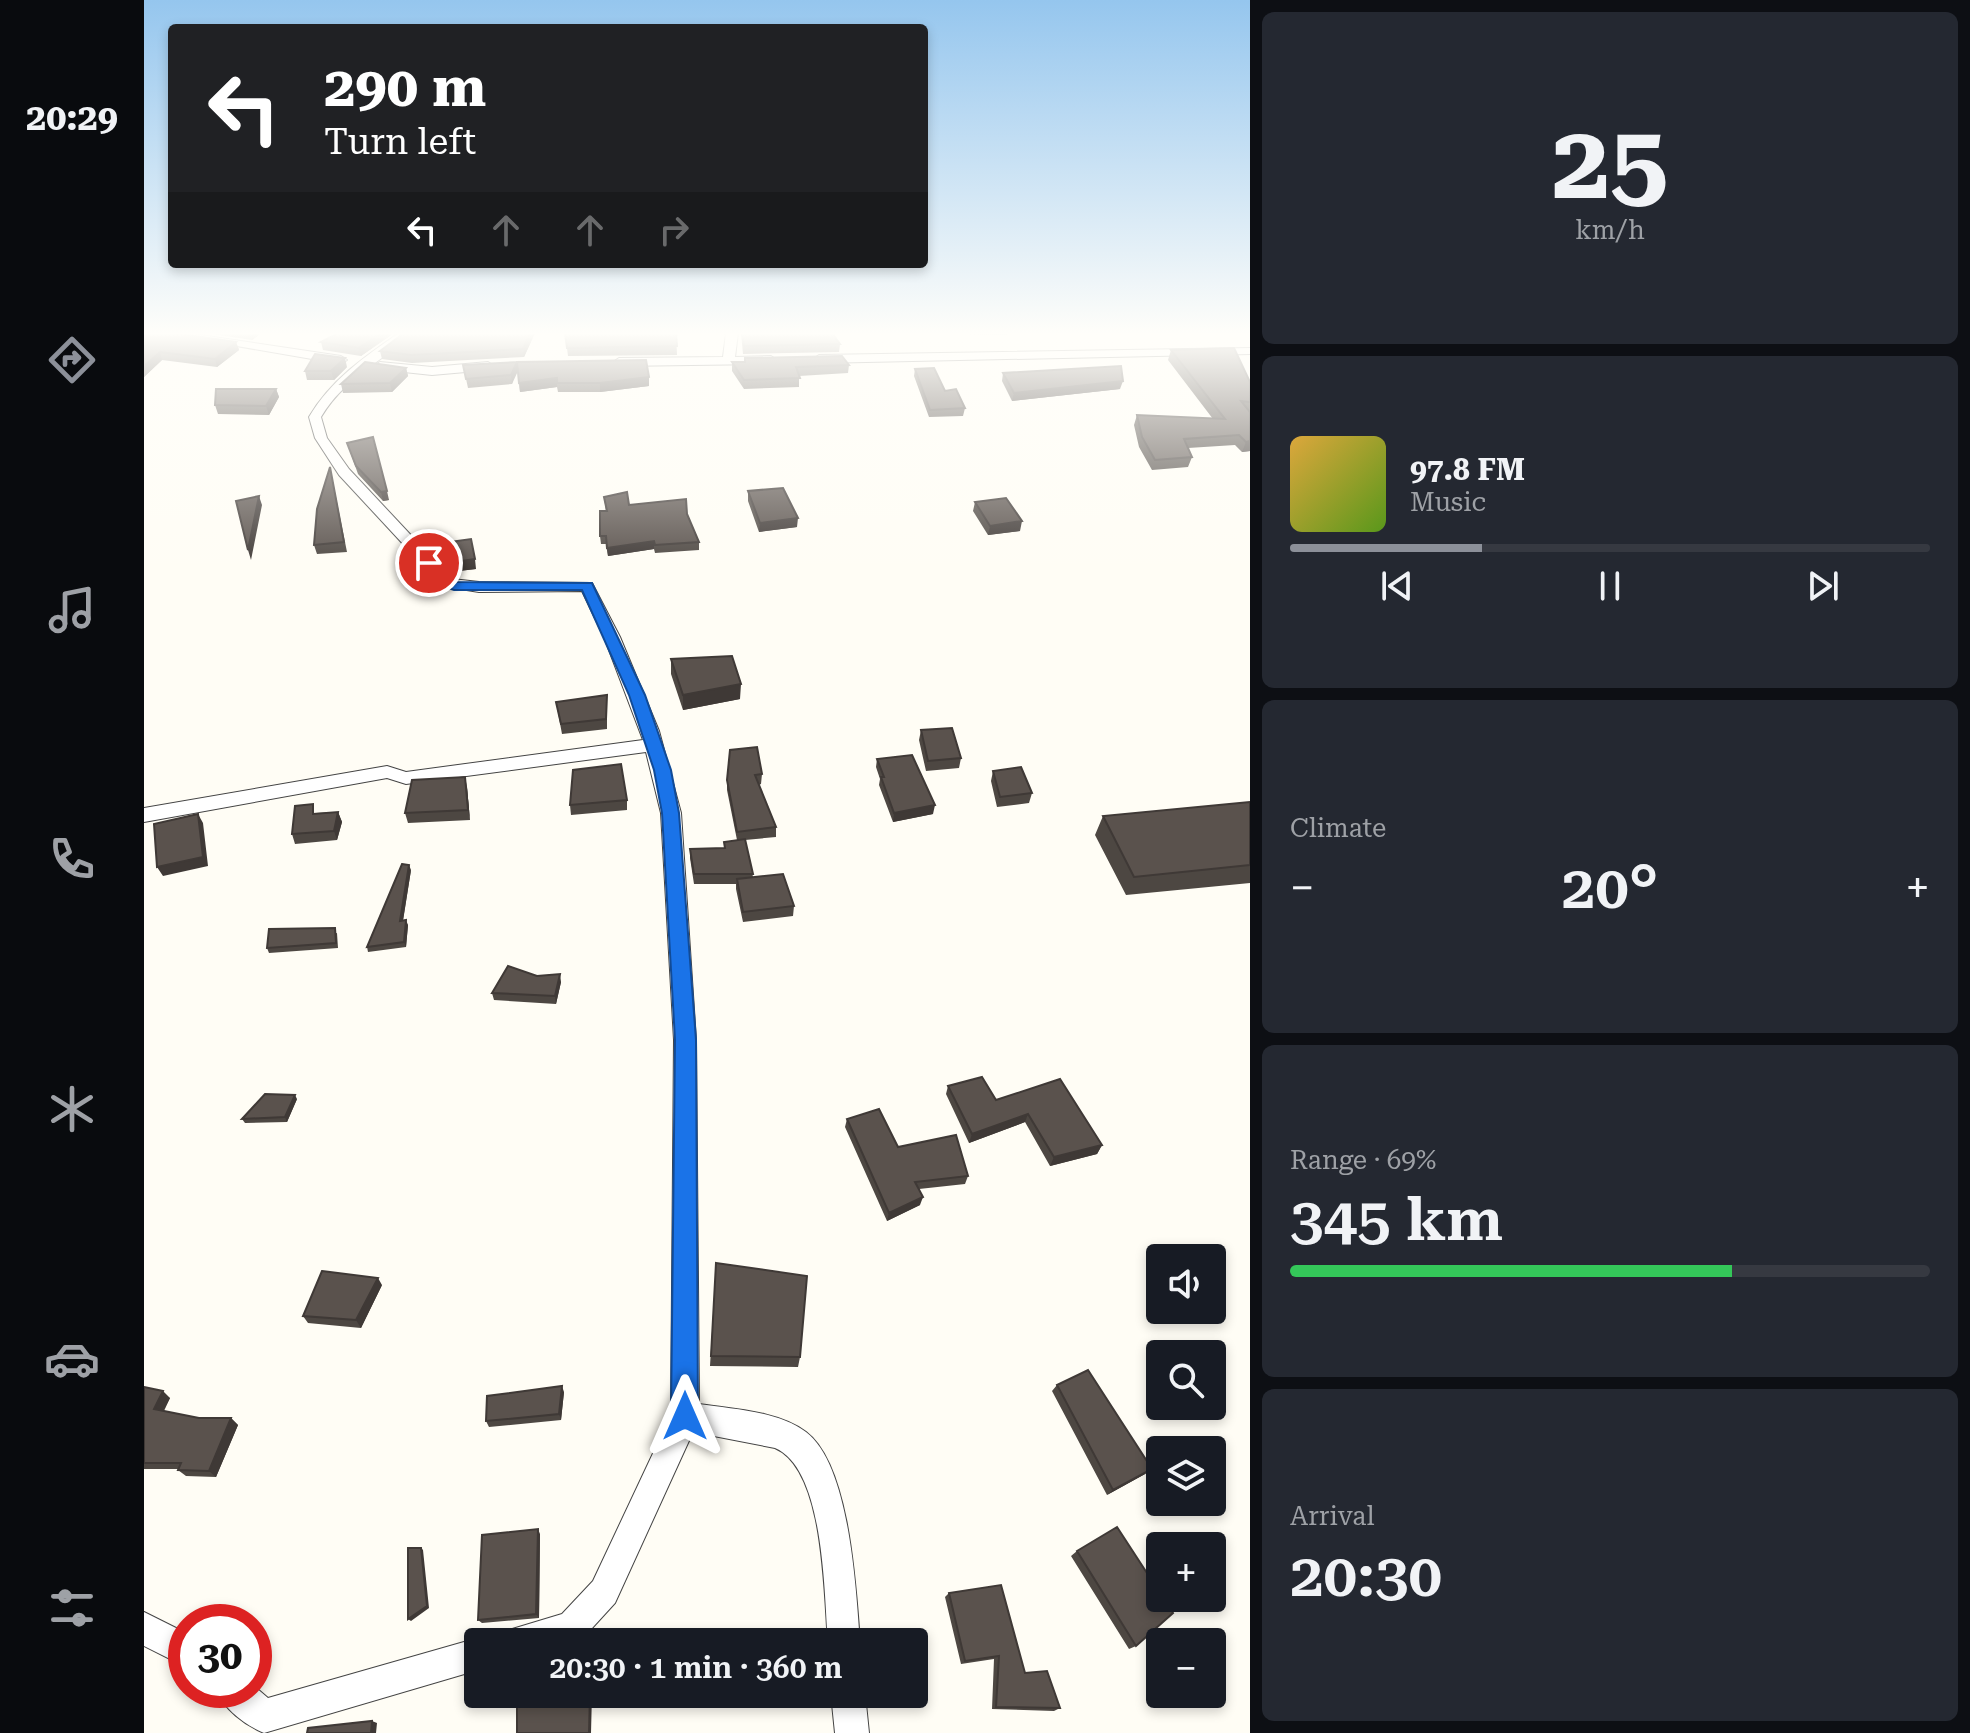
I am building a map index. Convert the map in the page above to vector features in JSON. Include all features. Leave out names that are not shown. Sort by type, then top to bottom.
[{"type":"street","points":[[317,414],[321,438],[337,464],[451,585],[587,586],[637,695],[654,745],[671,813],[685,1040],[685,1416],[604,1592],[569,1628]]},
{"type":"street","points":[[144,815],[387,772],[406,778],[654,745]]},
{"type":"street","points":[[685,1416],[765,1431],[796,1441],[807,1453],[817,1474],[835,1544],[843,1628]]},
{"type":"street","points":[[144,1628],[168,1641]]},
{"type":"street","points":[[247,1708],[260,1724],[464,1658]]},
{"type":"street","points":[[849,1708],[852,1733]]},
{"type":"building","points":[[1221,414],[1250,414],[1250,441],[1246,442],[1239,435],[1184,439],[1192,457],[1155,460],[1142,437],[1137,415],[1225,419]]},
{"type":"building","points":[[373,437],[387,491],[381,492],[356,466],[347,443]]},
{"type":"building","points":[[330,467],[344,542],[314,545],[317,509]]},
{"type":"building","points":[[783,488],[798,518],[760,523],[748,491]]},
{"type":"building","points":[[627,492],[629,505],[686,499],[687,514],[699,542],[655,545],[654,541],[607,548],[606,536],[600,536],[600,511],[607,511],[604,497]]},
{"type":"building","points":[[259,496],[248,550],[236,501]]},
{"type":"building","points":[[1006,498],[1022,521],[990,526],[975,502]]},
{"type":"building","points":[[471,539],[475,559],[448,563],[435,544]]},
{"type":"building","points":[[732,656],[741,684],[683,695],[671,659]]},
{"type":"building","points":[[607,695],[606,719],[561,724],[556,702]]},
{"type":"building","points":[[952,728],[961,758],[928,761],[921,730]]},
{"type":"building","points":[[757,747],[762,774],[755,775],[776,827],[737,832],[727,780],[730,750]]},
{"type":"building","points":[[912,755],[935,805],[894,813],[877,759]]},
{"type":"building","points":[[621,764],[627,800],[570,805],[573,770]]},
{"type":"building","points":[[1021,767],[1032,793],[1000,797],[993,771]]},
{"type":"building","points":[[465,777],[468,810],[405,813],[412,780]]},
{"type":"building","points":[[1250,802],[1250,865],[1134,877],[1103,816]]},
{"type":"building","points":[[313,804],[313,814],[338,812],[334,831],[292,834],[295,806]]},
{"type":"building","points":[[198,814],[203,857],[157,867],[154,824]]},
{"type":"building","points":[[745,839],[753,874],[694,874],[690,849],[725,848],[724,842]]},
{"type":"building","points":[[402,864],[409,865],[400,921],[406,920],[404,942],[367,947]]},
{"type":"building","points":[[783,874],[794,906],[743,912],[737,879]]},
{"type":"building","points":[[335,928],[336,943],[267,948],[269,929]]},
{"type":"building","points":[[508,966],[537,976],[560,974],[555,996],[492,993]]},
{"type":"building","points":[[982,1077],[996,1100],[1060,1079],[1102,1145],[1054,1157],[1028,1114],[972,1134],[948,1086]]},
{"type":"building","points":[[265,1094],[295,1095],[285,1117],[242,1119]]},
{"type":"building","points":[[879,1109],[898,1147],[956,1135],[968,1176],[915,1182],[923,1197],[889,1213],[847,1119]]},
{"type":"building","points":[[716,1263],[807,1276],[800,1357],[711,1356]]},
{"type":"building","points":[[322,1271],[378,1278],[356,1320],[303,1316]]},
{"type":"building","points":[[1088,1370],[1146,1460],[1146,1472],[1113,1490],[1057,1385]]},
{"type":"building","points":[[562,1386],[559,1414],[486,1421],[487,1396]]},
{"type":"building","points":[[144,1387],[163,1391],[154,1409],[199,1418],[231,1418],[209,1471],[178,1470],[181,1463],[144,1463]]},
{"type":"building","points":[[1117,1527],[1146,1572],[1146,1612],[1173,1613],[1156,1628],[1146,1628],[1146,1637],[1136,1646],[1077,1551]]},
{"type":"building","points":[[538,1529],[536,1614],[478,1620],[482,1535]]},
{"type":"building","points":[[408,1548],[421,1548],[427,1606],[408,1619]]},
{"type":"building","points":[[1001,1585],[1025,1673],[1047,1671],[1060,1708],[996,1707],[999,1656],[965,1661],[949,1593]]},
{"type":"building","points":[[517,1708],[590,1708],[589,1733],[517,1733]]},
{"type":"building","points":[[372,1721],[371,1733],[307,1733],[308,1728]]},
{"type":"route","points":[[429,563],[447,583],[454,586],[587,586],[637,695],[662,770],[671,813],[685,1040],[685,1416]]}]
